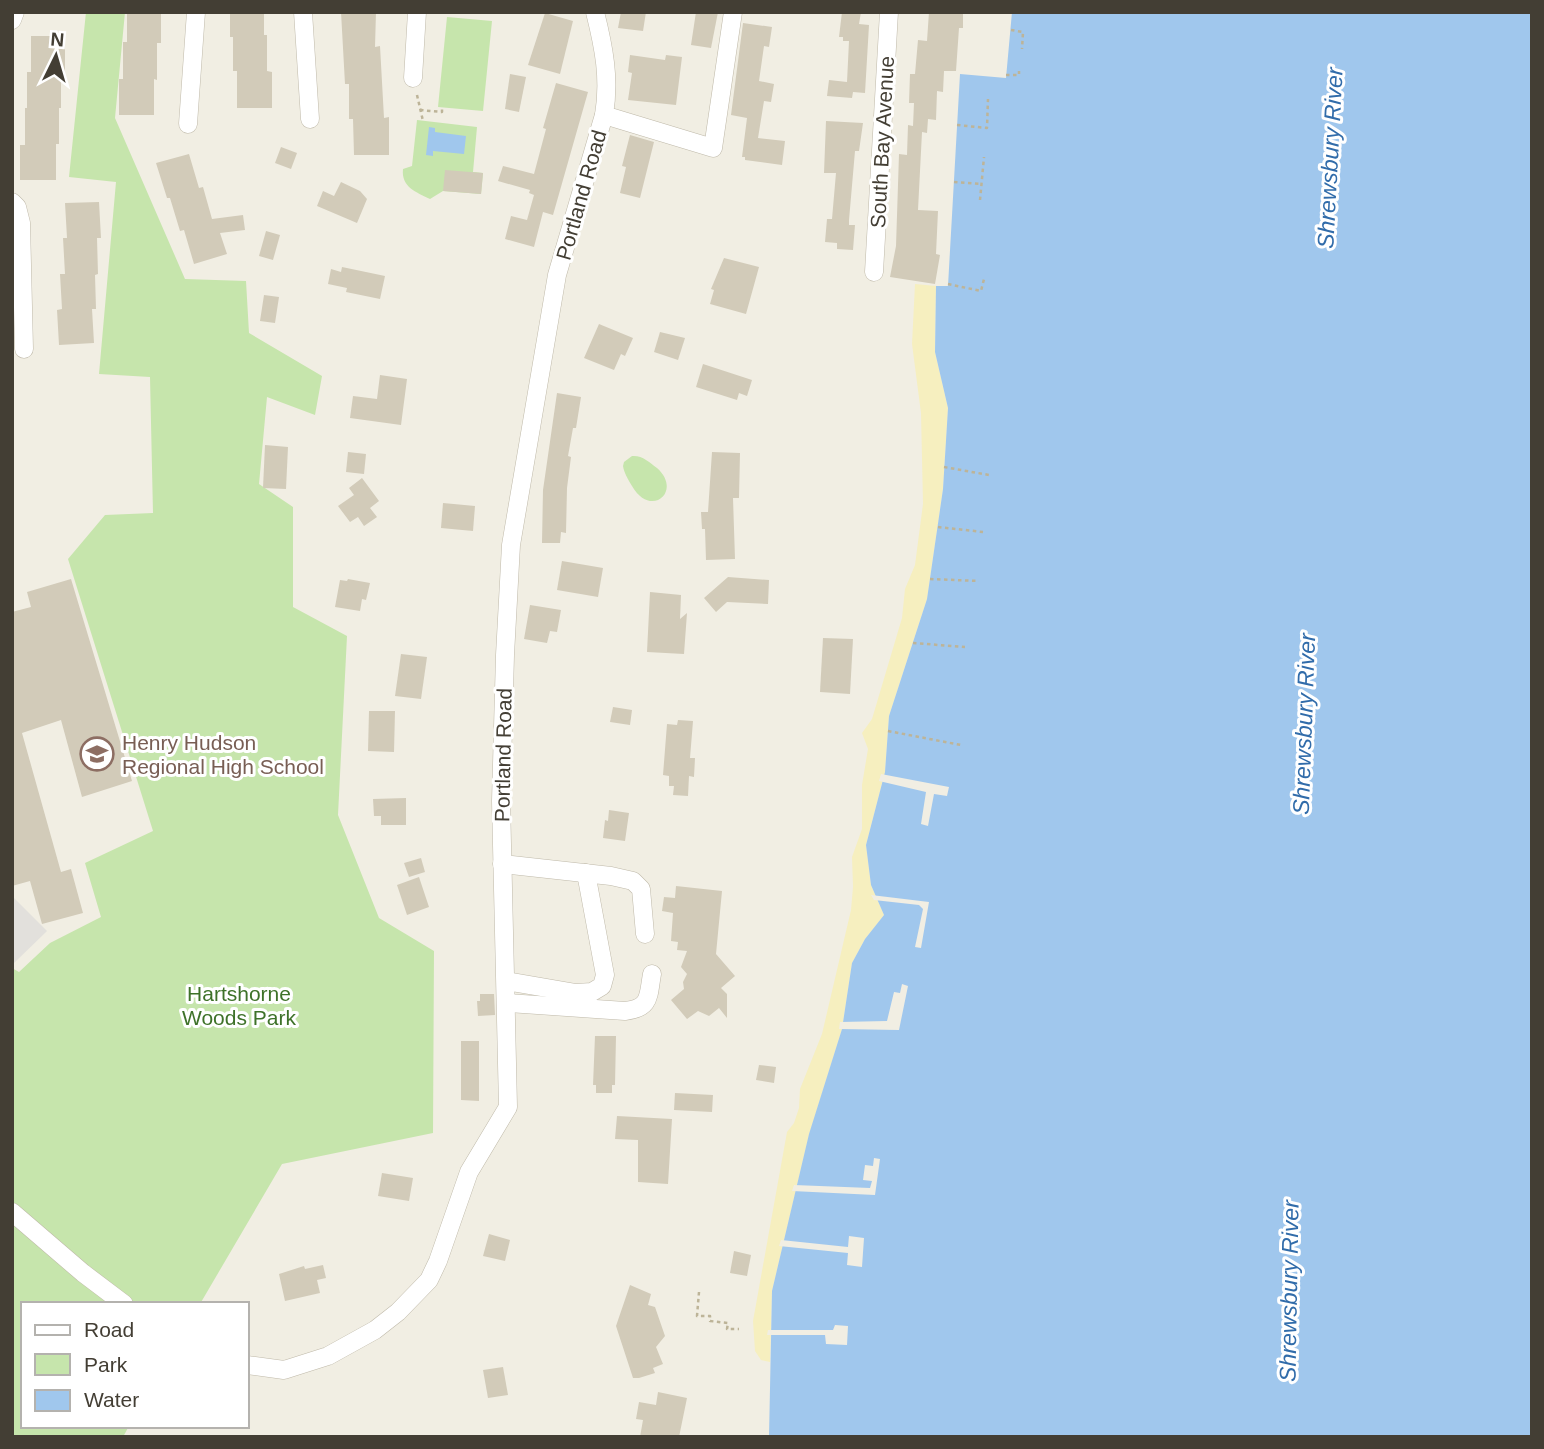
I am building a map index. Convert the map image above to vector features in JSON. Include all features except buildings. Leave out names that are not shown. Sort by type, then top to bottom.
[{"type":"street","points":[[12,20],[15,12]]},
{"type":"street","points":[[188,124],[196,12]]},
{"type":"street","points":[[303,12],[310,119]]},
{"type":"street","points":[[413,78],[417,12]]},
{"type":"street","name":"Portland Road","points":[[248,1365],[284,1370],[328,1356],[375,1330],[398,1312],[429,1280],[469,1172],[508,1107],[501,801],[511,545],[557,275],[604,115],[607,95],[606,65],[595,12]]},
{"type":"street","points":[[604,115],[713,148],[733,12]]},
{"type":"street","name":"South Bay Avenue","points":[[874,272],[889,12]]},
{"type":"street","points":[[16,209],[24,349]]},
{"type":"street","points":[[502,864],[633,881],[641,889],[645,933]]},
{"type":"street","points":[[506,981],[576,993],[592,992],[602,986],[605,975],[586,873]]},
{"type":"street","points":[[507,1003],[625,1011],[639,1009],[647,1002],[652,974]]},
{"type":"street","points":[[12,1212],[121,1302]]},
{"type":"path","points":[[1011,30],[1023,32],[1022,49]]},
{"type":"path","points":[[1006,75],[1019,75],[1019,71]]},
{"type":"path","points":[[413,78],[423,121]]},
{"type":"path","points":[[957,125],[987,128],[988,99]]},
{"type":"path","points":[[420,110],[442,112],[442,107]]},
{"type":"path","points":[[980,200],[984,157]]},
{"type":"path","points":[[954,181],[981,184]]},
{"type":"path","points":[[948,284],[981,291],[984,279]]},
{"type":"path","points":[[944,467],[989,475]]},
{"type":"path","points":[[937,527],[983,533]]},
{"type":"path","points":[[930,579],[979,581]]},
{"type":"path","points":[[913,643],[965,647]]},
{"type":"path","points":[[888,731],[961,745]]},
{"type":"path","points":[[699,1292],[697,1316],[710,1316],[710,1321],[727,1323],[727,1329],[739,1329]]},
{"type":"green space","name":"Hartshorne Woods Park","points":[[86,12],[125,12],[115,118],[185,279],[246,281],[249,333],[322,376],[315,415],[267,397],[259,484],[293,507],[293,607],[347,636],[338,815],[379,918],[434,951],[433,1133],[282,1164],[201,1302],[21,1302],[21,1428],[128,1428],[123,1437],[12,1437],[12,968],[19,972],[50,943],[101,917],[85,863],[153,831],[68,559],[105,515],[153,513],[150,377],[99,374],[116,182],[69,177]]},
{"type":"green space","points":[[447,17],[492,21],[483,111],[438,107]]},
{"type":"green space","points":[[417,120],[477,127],[473,172],[483,173],[481,194],[443,191],[430,199],[407,185],[403,169],[412,166]]},
{"type":"green space","points":[[632,456],[645,459],[664,477],[666,493],[661,498],[648,500],[640,496],[632,486],[623,466]]},
{"type":"sand","points":[[915,284],[936,286],[935,352],[948,408],[943,489],[927,599],[889,716],[885,772],[866,845],[871,885],[884,915],[865,939],[852,963],[842,1029],[809,1135],[772,1291],[770,1362],[761,1360],[755,1351],[753,1321],[787,1132],[794,1123],[799,1108],[800,1089],[822,1034],[851,910],[852,857],[862,829],[862,785],[868,749],[862,733],[872,719],[902,618],[905,589],[915,565],[923,504],[921,413],[912,344]]},
{"type":"shaded area","points":[[12,896],[47,931],[14,963],[12,961]]},
{"type":"water","name":"Shrewsbury River","points":[[1012,12],[1532,12],[1532,1437],[769,1437],[772,1291],[809,1134],[842,1029],[852,963],[865,939],[884,915],[871,885],[866,845],[885,772],[889,716],[927,599],[943,489],[948,408],[935,352],[936,286],[948,286],[960,74],[1006,78]]},
{"type":"water","points":[[429,127],[435,128],[435,132],[466,136],[464,154],[433,151],[433,156],[426,155]]},
{"type":"pier","points":[[881,774],[949,787],[947,796],[934,794],[928,826],[921,824],[926,792],[879,781]]},
{"type":"pier","points":[[871,895],[929,902],[921,948],[915,947],[923,909],[919,905],[874,900]]},
{"type":"pier","points":[[902,984],[908,986],[899,1030],[839,1029],[840,1022],[887,1021],[894,992],[900,993]]},
{"type":"pier","points":[[874,1158],[880,1159],[875,1195],[792,1191],[794,1185],[870,1188],[872,1181],[863,1180],[865,1165],[873,1166]]},
{"type":"pier","points":[[849,1236],[864,1238],[862,1267],[847,1265],[848,1253],[779,1246],[781,1240],[848,1247]]},
{"type":"pier","points":[[835,1325],[848,1326],[847,1345],[826,1344],[825,1335],[767,1335],[768,1330],[833,1330]]},
{"type":"place","name":"Henry Hudson Regional High School","points":[[97,754]]}]
